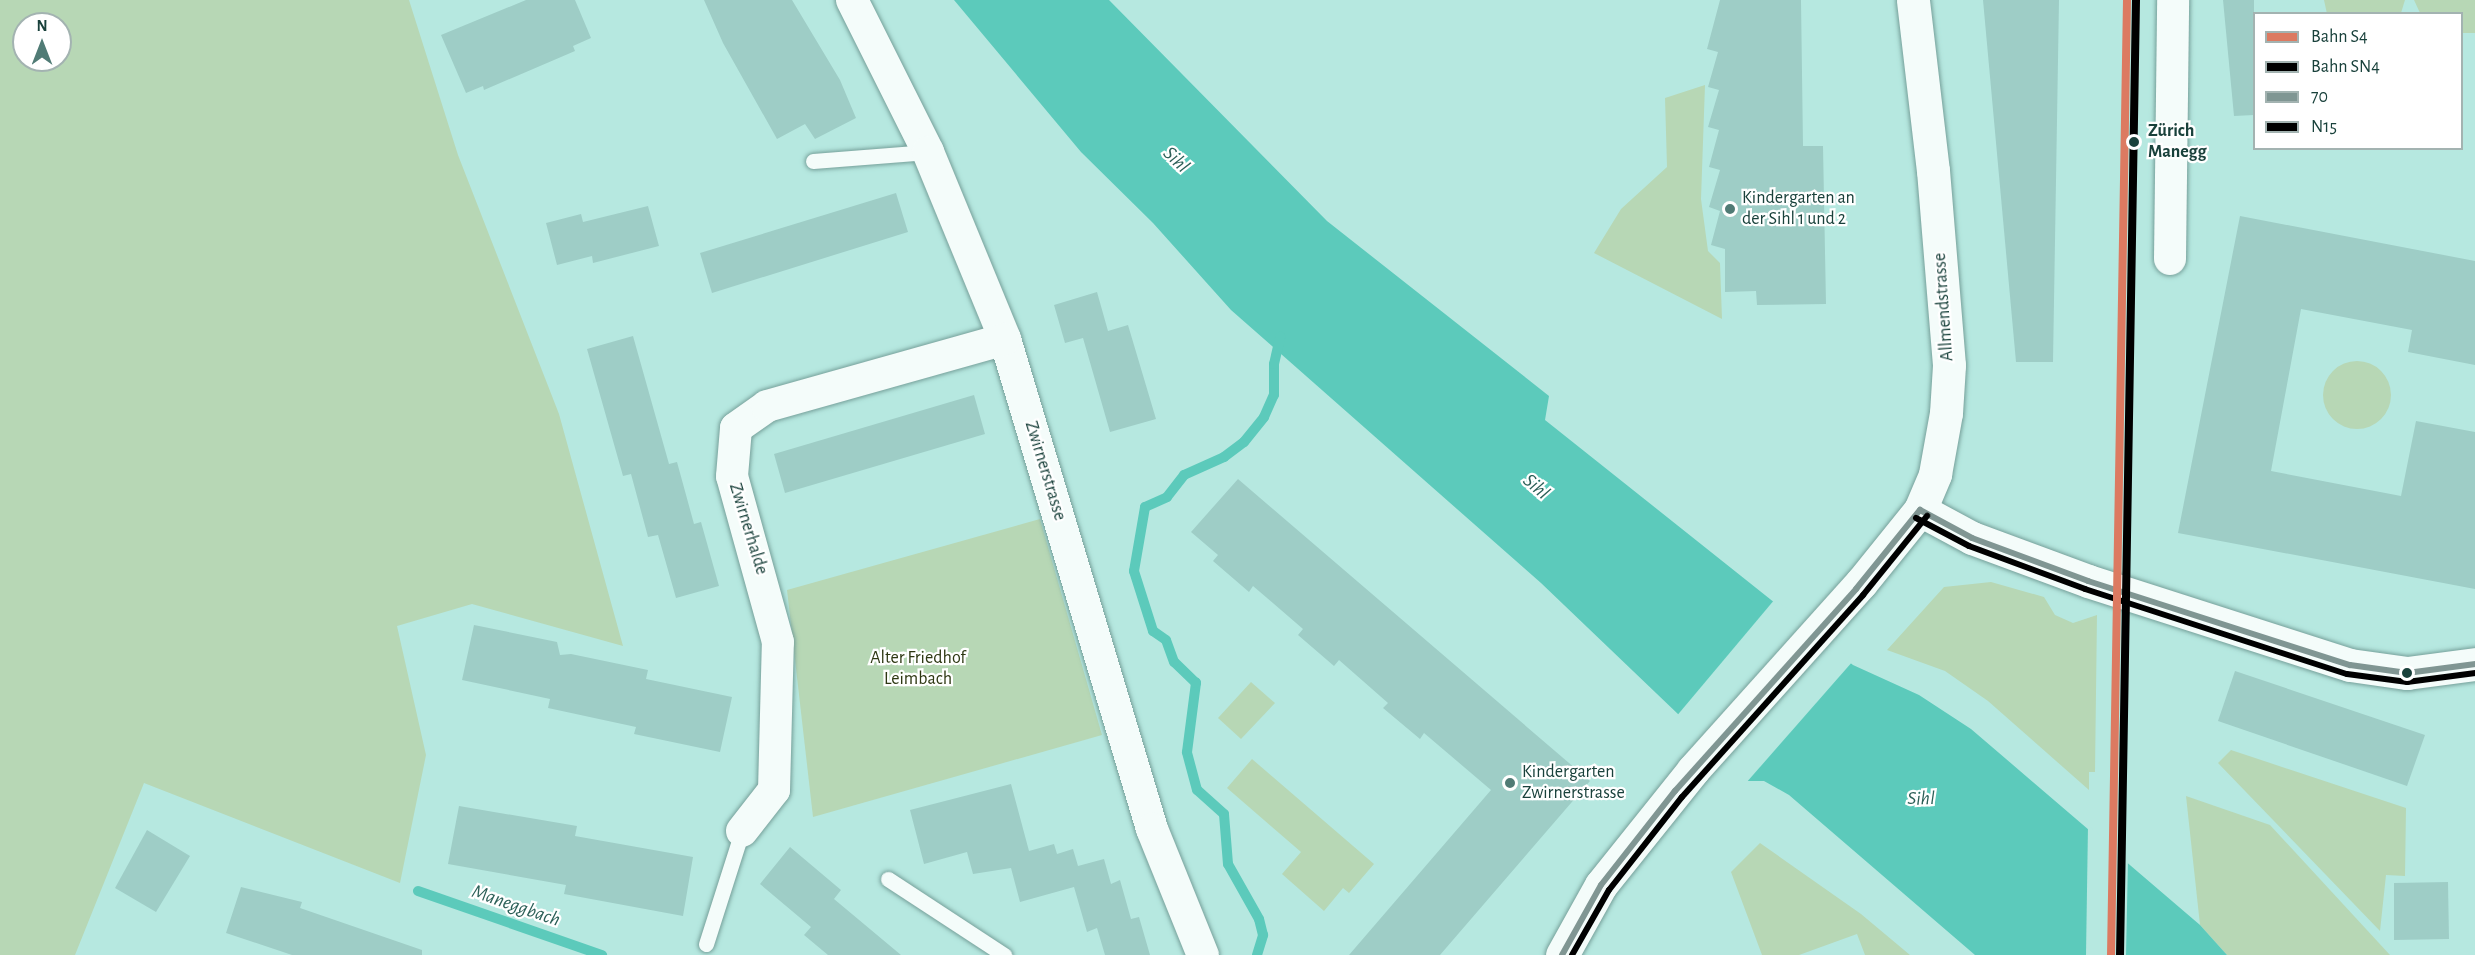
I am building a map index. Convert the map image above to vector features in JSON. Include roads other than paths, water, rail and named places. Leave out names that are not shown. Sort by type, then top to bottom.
[{"type":"main road","name":"Allmendstrasse","points":[[1562,955],[1601,885],[1693,770],[1856,589],[1920,510],[1940,447],[1948,365],[1933,171],[1913,0]]},
{"type":"main road","points":[[1920,510],[1972,538],[2088,581],[2330,659],[2407,673],[2475,663]]},
{"type":"street","name":"Zwirnerstrasse","points":[[852,0],[928,152],[1005,339],[1152,829],[1203,955]]},
{"type":"street","points":[[2170,259],[2173,0]]},
{"type":"street","name":"Zwirnerhalde","points":[[742,831],[774,790],[778,642],[732,476],[736,428],[767,406],[1005,339]]},
{"type":"lane","points":[[813,161],[928,152]]},
{"type":"lane","points":[[706,944],[742,831]]},
{"type":"lane","points":[[888,879],[1004,955]]},
{"type":"water","name":"Sihl","points":[[954,0],[1109,0],[1327,221],[1549,396],[1545,420],[1853,665],[1919,695],[1971,729],[2200,925],[2227,955],[1975,955],[1789,795],[1764,781],[1748,781],[1541,583],[1231,310],[1153,223],[1081,152]]},
{"type":"waterway","name":"Maneggbach","points":[[1257,955],[1263,935],[1259,919],[1228,864],[1224,814],[1197,790],[1187,752],[1196,683],[1174,662],[1166,640],[1153,631],[1134,571],[1145,507],[1167,497],[1184,475],[1224,457],[1244,442],[1264,417],[1274,395],[1274,364],[1280,337]]},
{"type":"waterway","name":"Maneggbach","points":[[418,891],[602,955]]},
{"type":"rail line","name":"S4","points":[[2111,955],[2127,0]]},
{"type":"rail line","name":"SN4","points":[[2120,955],[2136,0]]},
{"type":"place","name":"Zürich Manegg","points":[[2134,142]]},
{"type":"place","name":"Kindergarten an der Sihl 1 und 2","points":[[1730,209]]},
{"type":"place","name":"Kindergarten Zwirnerstrasse","points":[[1510,783]]},
{"type":"park label","name":"Alter Friedhof Leimbach","points":[[918,669]]}]
